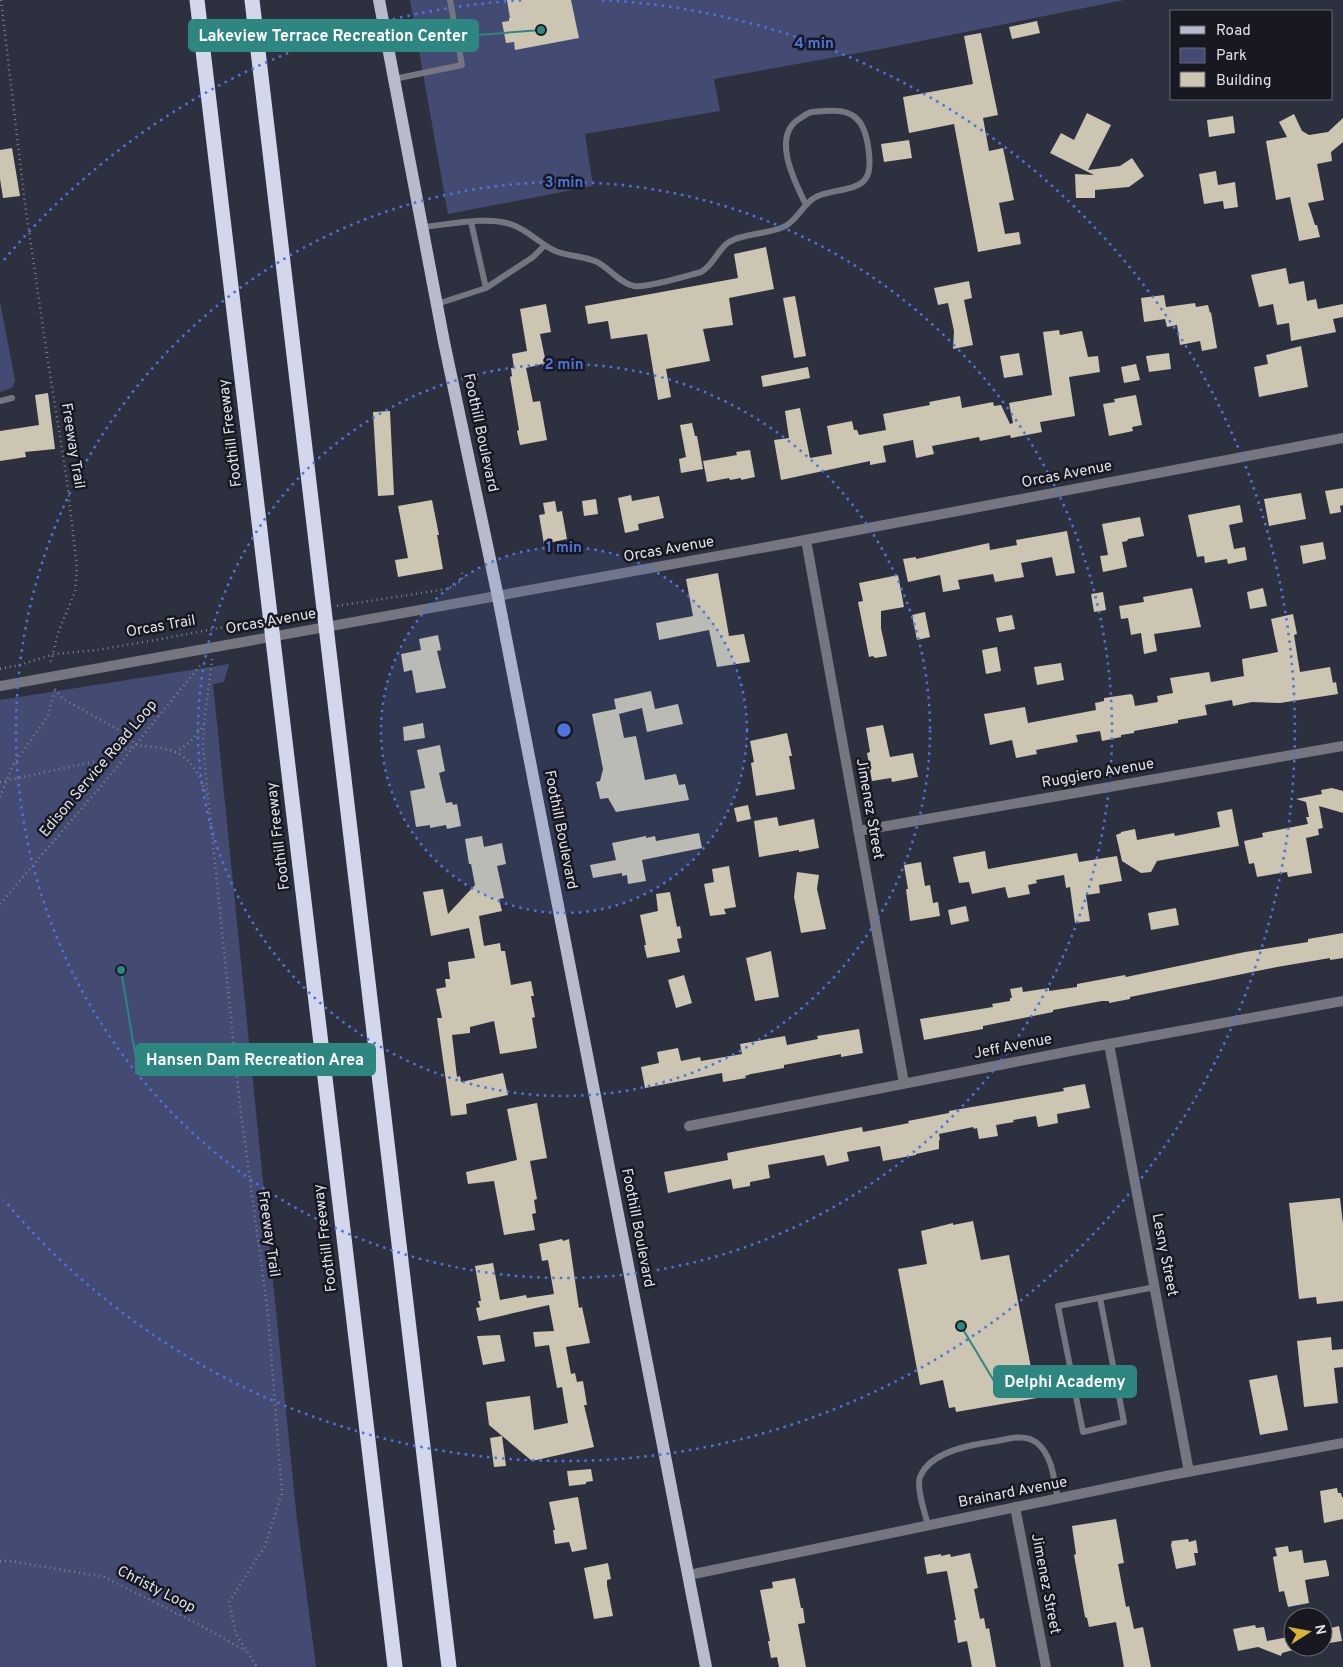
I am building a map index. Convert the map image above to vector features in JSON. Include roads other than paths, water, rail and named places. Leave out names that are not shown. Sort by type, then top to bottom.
[{"type":"highway","name":"Foothill Freeway","points":[[197,0],[395,1667]]},
{"type":"highway","points":[[252,0],[449,1667]]},
{"type":"main road","name":"Foothill Boulevard","points":[[379,0],[436,304],[498,597],[706,1667]]},
{"type":"street","name":"Orcas Avenue","points":[[0,686],[498,597],[1343,438]]},
{"type":"street","name":"Jimenez Street","points":[[806,540],[904,1083]]},
{"type":"street","name":"Ruggiero Avenue","points":[[858,831],[1343,746]]},
{"type":"street","name":"Jeff Avenue","points":[[690,1126],[904,1083],[1343,1001]]},
{"type":"street","name":"Lesny Street","points":[[1109,1044],[1189,1472]]},
{"type":"street","name":"Brainard Avenue","points":[[689,1575],[1189,1472],[1343,1443]]},
{"type":"street","name":"Jimenez Street","points":[[1015,1508],[1046,1667]]},
{"type":"lane","points":[[394,78],[462,65],[450,0]]},
{"type":"lane","points":[[422,227],[471,222],[501,222],[512,225],[527,232],[544,246],[563,254],[598,262],[625,282],[634,286],[701,272],[708,268],[722,248],[729,243],[739,238],[787,225],[814,198],[858,185],[866,178],[869,169],[867,138],[861,122],[855,115],[840,110],[809,112],[795,122],[787,131],[786,147],[789,162],[795,182],[806,205]]},
{"type":"lane","points":[[471,222],[486,288]]},
{"type":"lane","points":[[436,304],[486,288],[534,257],[544,246]]},
{"type":"lane","points":[[0,401],[12,398]]},
{"type":"lane","points":[[1100,1298],[1124,1422],[1083,1432],[1058,1306],[1155,1287]]},
{"type":"lane","points":[[928,1526],[919,1479],[924,1470],[940,1456],[965,1446],[1012,1438],[1025,1438],[1036,1442],[1047,1454],[1058,1499]]},
{"type":"place","name":"Lakeview Terrace Recreation Center","points":[[541,30]]},
{"type":"place","name":"Hansen Dam Recreation Area","points":[[121,970]]},
{"type":"place","name":"Delphi Academy","points":[[961,1326]]}]
